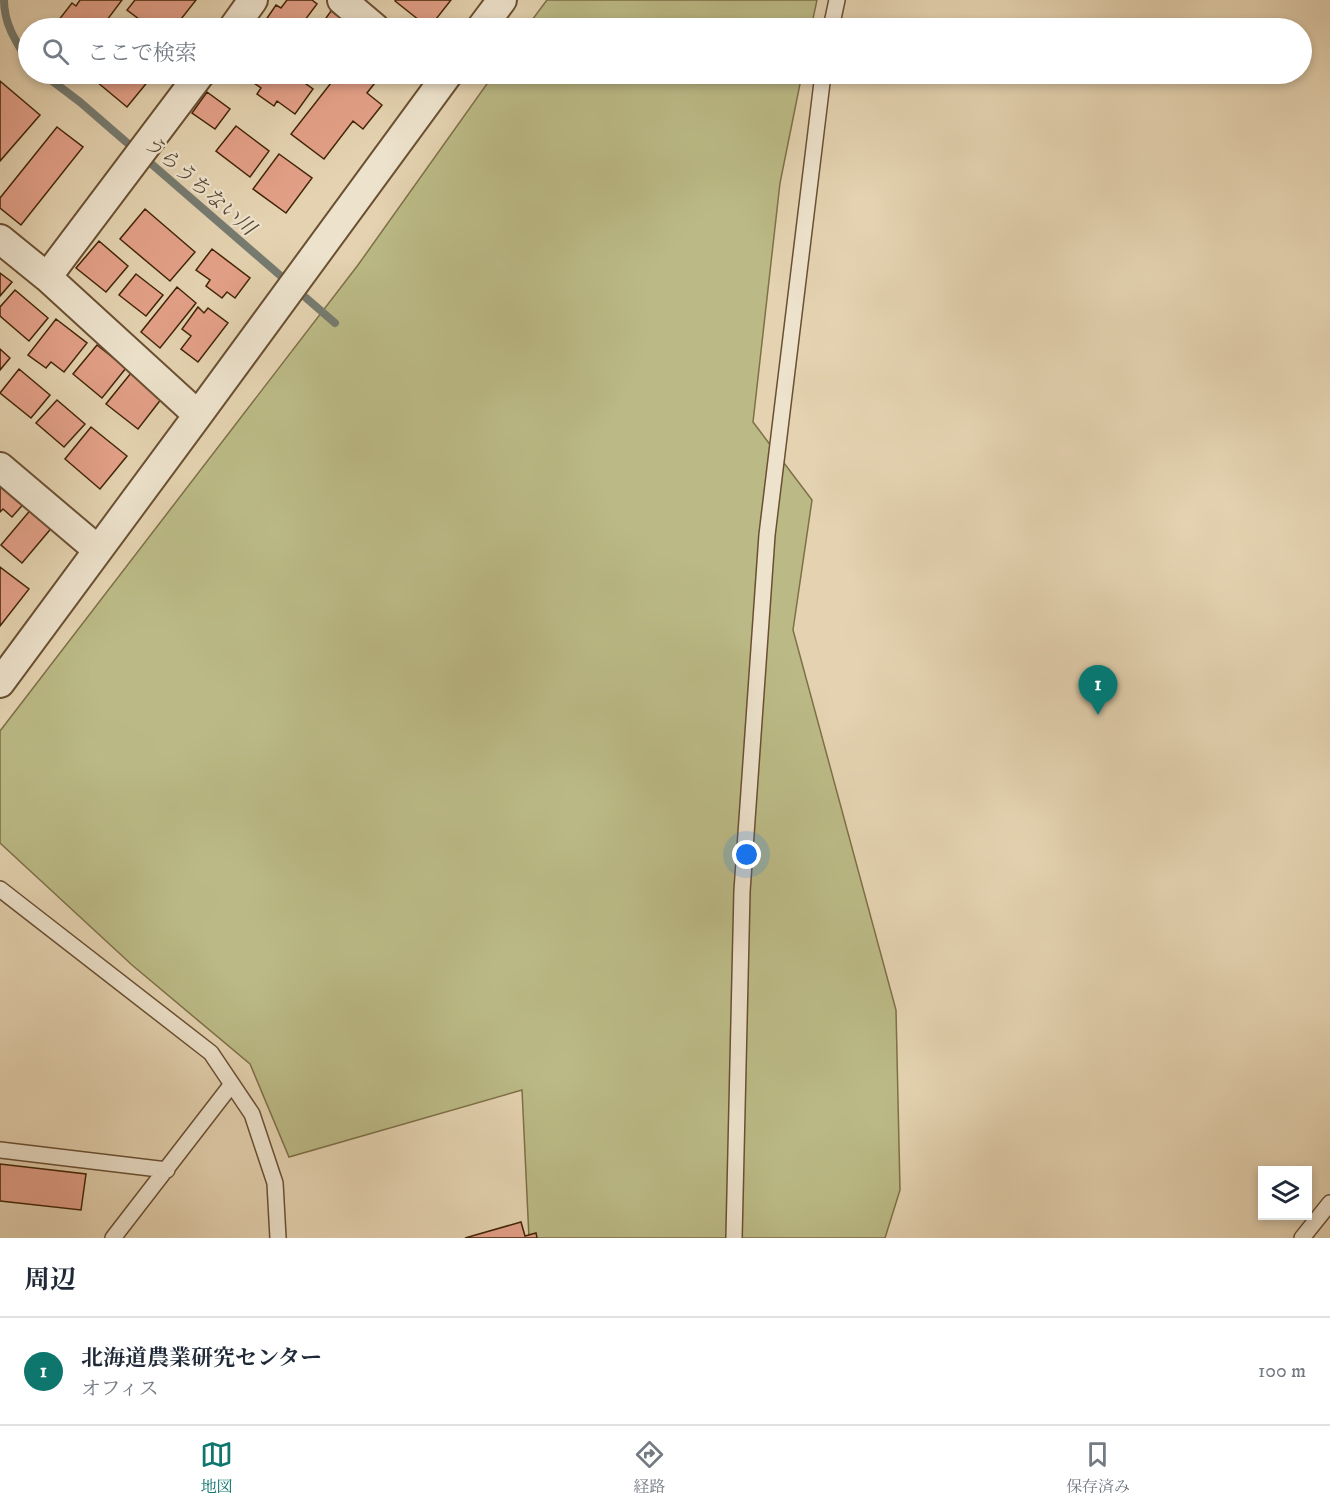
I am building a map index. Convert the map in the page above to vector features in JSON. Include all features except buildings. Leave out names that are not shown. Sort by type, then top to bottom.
[{"type":"street","points":[[240,18],[254,0]]},
{"type":"street","points":[[342,0],[363,18]]},
{"type":"street","points":[[488,18],[502,0]]},
{"type":"street","points":[[47,277],[192,84]]},
{"type":"street","points":[[0,682],[303,272],[433,84]]},
{"type":"street","points":[[0,239],[47,277],[198,415]]},
{"type":"street","points":[[0,467],[99,550]]},
{"type":"lane","points":[[833,18],[837,0]]},
{"type":"lane","points":[[734,1238],[742,891],[767,535],[822,84]]},
{"type":"lane","points":[[0,889],[211,1053],[252,1114],[275,1183],[278,1238]]},
{"type":"lane","points":[[113,1238],[232,1084]]},
{"type":"lane","points":[[0,1150],[167,1170]]},
{"type":"lane","points":[[1302,1238],[1330,1203]]},
{"type":"shaded area","points":[[547,0],[817,0],[813,18],[534,18]]},
{"type":"shaded area","points":[[487,84],[800,84],[780,183],[753,422],[812,500],[793,630],[896,1010],[900,1190],[885,1238],[529,1238],[522,1090],[289,1157],[250,1064],[132,965],[0,843],[0,731],[358,265]]},
{"type":"waterway","name":"うらうちない川","points":[[4,0],[8,25],[18,45]]},
{"type":"waterway","name":"うらうちない川","points":[[56,84],[80,102],[335,323]]},
{"type":"place","name":"北海道農業研究センター","points":[[1098,715]]}]
